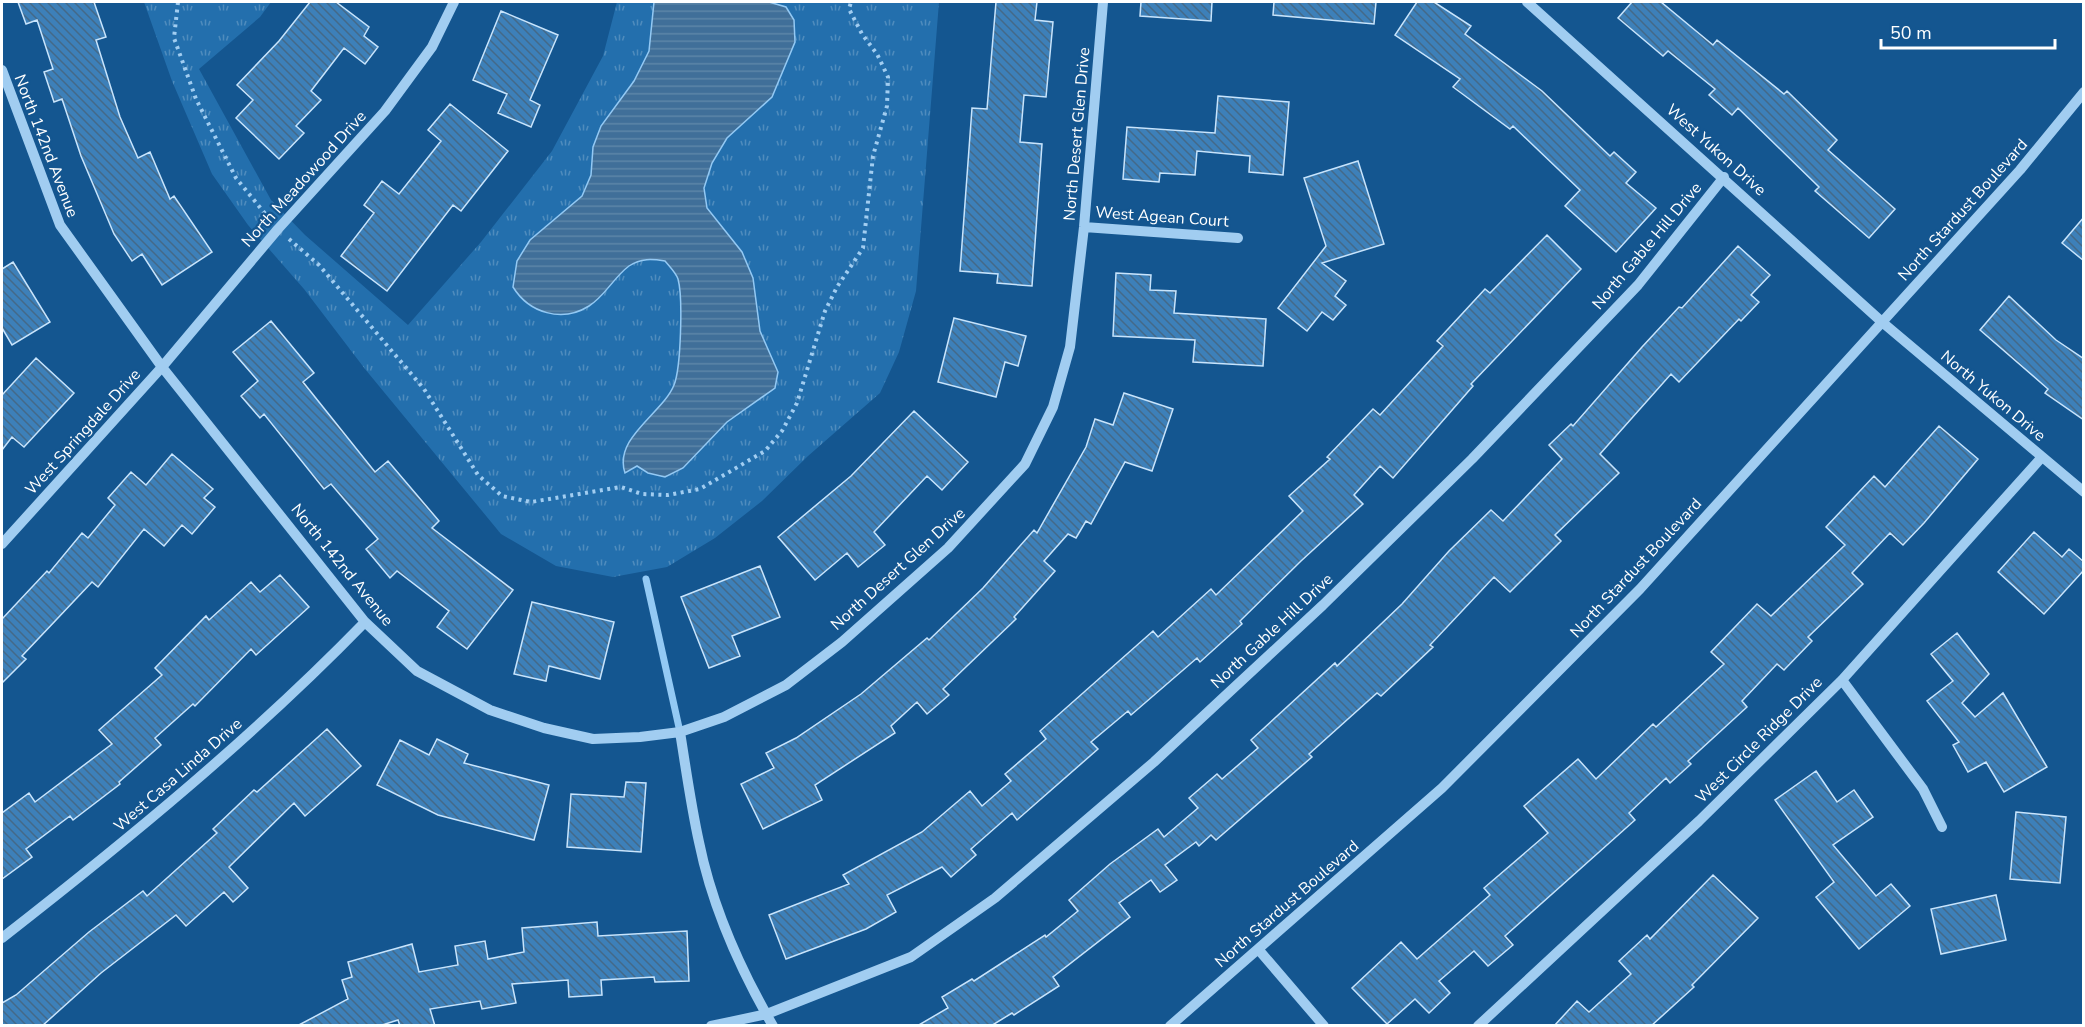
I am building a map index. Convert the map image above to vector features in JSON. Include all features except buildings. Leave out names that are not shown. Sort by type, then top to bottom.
[{"type":"street","name":"North Meadowood Drive","points":[[162,367],[278,230],[385,111],[432,47],[454,2]]},
{"type":"street","name":"North Desert Glen Drive","points":[[680,732],[724,717],[786,685],[948,548],[1025,464],[1053,407],[1070,347],[1084,227],[1103,2]]},
{"type":"street","name":"West Yukon Drive","points":[[1527,2],[1724,177],[1882,322]]},
{"type":"street","name":"North 142nd Avenue","points":[[2,70],[60,225],[162,367],[365,622],[417,671],[490,710],[544,728],[593,739],[680,732]]},
{"type":"street","name":"North Stardust Boulevard","points":[[1170,1026],[1442,788],[1640,589],[2020,170],[2084,92]]},
{"type":"street","name":"North Gable Hill Drive","points":[[711,1026],[767,1014],[911,957],[995,898],[1154,762],[1323,604],[1472,459],[1638,285],[1724,177]]},
{"type":"street","name":"West Agean Court","points":[[1084,227],[1238,238]]},
{"type":"street","name":"North Yukon Drive","points":[[1882,322],[2084,492]]},
{"type":"street","name":"West Springdale Drive","points":[[2,544],[162,367]]},
{"type":"street","name":"West Circle Ridge Drive","points":[[1478,1026],[1699,820],[1842,680],[2042,457]]},
{"type":"street","name":"West Casa Linda Drive","points":[[2,938],[141,829],[221,759],[365,622]]},
{"type":"street","points":[[1842,680],[1923,789],[1942,827]]},
{"type":"street","points":[[680,732],[699,843],[713,895],[738,958],[773,1026]]},
{"type":"street","points":[[1258,949],[1324,1026]]},
{"type":"path","points":[[178,2],[174,38],[196,99],[236,178],[278,230],[319,265],[424,389],[478,475],[502,496],[531,502],[621,487],[642,494],[668,495],[700,489],[765,451],[782,431],[797,403],[825,311],[837,287],[863,248],[873,156],[887,106],[888,76],[849,9],[851,2]]},
{"type":"green space","points":[[144,2],[271,2],[260,17],[199,69],[271,200],[305,235],[408,325],[481,242],[552,151],[603,56],[617,2],[939,2],[916,291],[899,352],[880,393],[808,456],[762,501],[715,538],[667,567],[613,577],[556,566],[501,534],[365,369],[304,289],[248,225],[212,174],[172,81]]},
{"type":"shaded area","points":[[654,2],[769,2],[786,7],[794,20],[795,42],[772,97],[727,138],[712,163],[704,188],[707,208],[742,252],[753,278],[760,331],[778,372],[775,388],[727,422],[683,468],[665,477],[648,473],[637,466],[625,473],[623,460],[632,437],[660,406],[674,385],[680,349],[681,316],[680,288],[676,274],[665,261],[647,260],[633,263],[595,302],[568,314],[547,313],[537,309],[520,296],[513,287],[517,261],[530,240],[582,196],[591,175],[593,147],[601,126],[634,81],[649,51]]},
{"type":"waterway","points":[[646,579],[680,732]]}]
